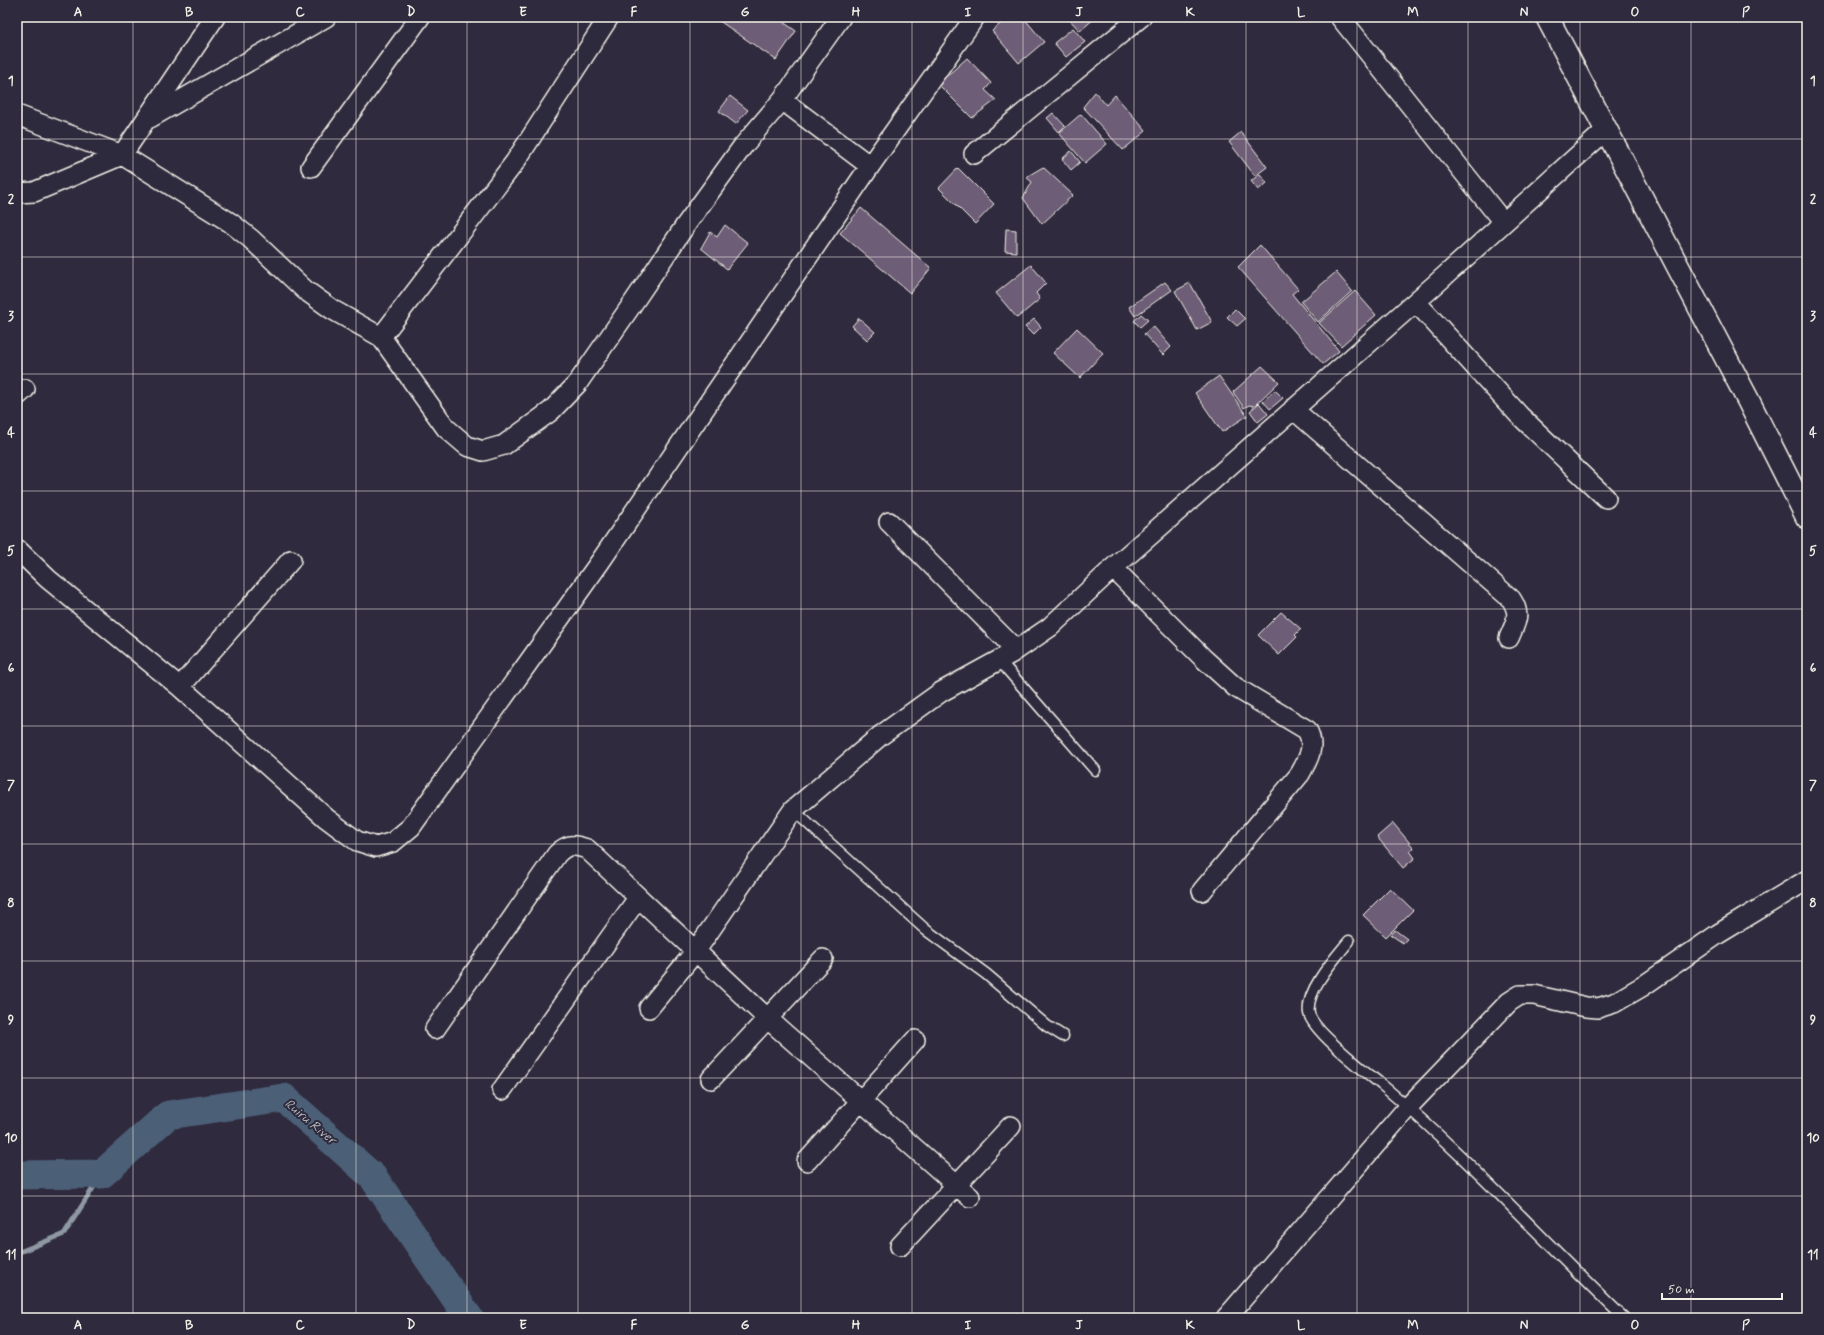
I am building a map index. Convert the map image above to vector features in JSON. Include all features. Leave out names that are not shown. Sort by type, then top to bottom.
[{"type":"street","points":[[17,193],[34,192],[122,155],[215,17]]},
{"type":"street","points":[[145,120],[326,17]]},
{"type":"street","points":[[311,167],[420,17]]},
{"type":"street","points":[[381,337],[515,162],[609,17]]},
{"type":"street","points":[[17,115],[122,155],[231,223],[251,239],[305,290],[333,310],[381,337],[446,428],[468,446],[482,451],[504,445],[551,411],[576,384],[685,226],[743,146],[782,100],[841,17]]},
{"type":"street","points":[[17,550],[48,579],[180,687],[326,818],[357,842],[376,847],[393,842],[411,828],[600,562],[870,166],[975,17]]},
{"type":"street","points":[[974,154],[1142,17]]},
{"type":"street","points":[[1340,17],[1503,222]]},
{"type":"street","points":[[1547,17],[1748,400],[1807,517]]},
{"type":"street","points":[[782,100],[870,166]]},
{"type":"street","points":[[649,1008],[695,952],[792,810],[880,736],[941,692],[1016,650],[1050,627],[1113,568],[1416,302],[1606,130]]},
{"type":"street","points":[[1416,302],[1519,415],[1606,498]]},
{"type":"street","points":[[1293,409],[1511,599],[1517,607],[1517,619],[1509,638]]},
{"type":"street","points":[[889,522],[1016,650]]},
{"type":"street","points":[[180,687],[291,560]]},
{"type":"street","points":[[1113,568],[1204,659],[1235,687],[1307,730],[1311,737],[1309,758],[1300,774],[1202,891]]},
{"type":"street","points":[[435,1029],[557,854],[566,846],[575,845],[587,849],[768,1020],[963,1191]]},
{"type":"street","points":[[1226,1318],[1408,1107],[1508,1002],[1520,995],[1534,995],[1586,1007],[1598,1008],[1614,1002],[1643,986],[1718,934],[1807,880]]},
{"type":"street","points":[[502,1090],[638,898]]},
{"type":"street","points":[[711,1079],[768,1020],[823,959]]},
{"type":"street","points":[[807,1161],[916,1040]]},
{"type":"street","points":[[900,1246],[963,1191],[1011,1126]]},
{"type":"lane","points":[[999,660],[1095,770]]},
{"type":"lane","points":[[792,810],[926,930],[986,974],[1048,1026],[1063,1036]]},
{"type":"lane","points":[[1349,941],[1324,973],[1314,991],[1308,1007],[1312,1021],[1338,1048],[1408,1107],[1624,1318]]},
{"type":"building","points":[[720,17],[776,17],[796,31],[776,60],[718,20]]},
{"type":"building","points":[[1008,17],[1023,17],[1044,42],[1019,63],[992,31]]},
{"type":"building","points":[[1067,17],[1096,17],[1080,31]]},
{"type":"building","points":[[1073,28],[1085,42],[1066,57],[1054,43]]},
{"type":"building","points":[[967,58],[991,83],[985,90],[996,100],[972,118],[938,84]]},
{"type":"building","points":[[1095,92],[1106,105],[1115,95],[1146,131],[1123,150],[1083,107]]},
{"type":"building","points":[[730,96],[748,110],[736,124],[719,111]]},
{"type":"building","points":[[1053,113],[1065,126],[1059,132],[1047,118]]},
{"type":"building","points":[[1081,114],[1107,144],[1085,163],[1059,133]]},
{"type":"building","points":[[1241,132],[1267,167],[1255,176],[1229,142]]},
{"type":"building","points":[[1071,151],[1080,162],[1071,170],[1062,159]]},
{"type":"building","points":[[1043,167],[1073,195],[1042,224],[1023,198],[1032,182],[1026,177]]},
{"type":"building","points":[[958,168],[994,204],[975,224],[939,188]]},
{"type":"building","points":[[1260,174],[1267,183],[1258,190],[1251,181]]},
{"type":"building","points":[[861,208],[931,268],[910,293],[840,233]]},
{"type":"building","points":[[725,225],[748,243],[727,269],[701,248],[710,232],[717,237]]},
{"type":"building","points":[[1006,229],[1016,230],[1016,252],[1005,251]]},
{"type":"building","points":[[1260,245],[1298,289],[1292,294],[1339,351],[1323,364],[1238,267]]},
{"type":"building","points":[[1031,265],[1046,283],[1036,293],[1040,299],[1017,318],[996,293]]},
{"type":"building","points":[[1336,272],[1352,291],[1318,322],[1301,302]]},
{"type":"building","points":[[1165,282],[1172,290],[1135,316],[1129,307]]},
{"type":"building","points":[[1190,283],[1212,322],[1197,330],[1175,291]]},
{"type":"building","points":[[1355,291],[1376,315],[1341,346],[1319,323]]},
{"type":"building","points":[[1235,309],[1245,319],[1237,326],[1227,317]]},
{"type":"building","points":[[1141,314],[1148,320],[1140,327],[1134,321]]},
{"type":"building","points":[[859,318],[875,332],[867,340],[852,326]]},
{"type":"building","points":[[1034,319],[1041,327],[1033,335],[1025,327]]},
{"type":"building","points":[[1153,326],[1171,347],[1163,355],[1144,334]]},
{"type":"building","points":[[1077,328],[1103,353],[1080,378],[1053,353]]},
{"type":"building","points":[[1262,366],[1279,382],[1254,406],[1249,405],[1244,408],[1233,392]]},
{"type":"building","points":[[1219,376],[1247,416],[1222,432],[1195,393]]},
{"type":"building","points":[[1275,390],[1283,398],[1270,409],[1263,401]]},
{"type":"building","points":[[1259,403],[1268,414],[1258,422],[1250,411]]},
{"type":"building","points":[[1281,612],[1301,629],[1295,635],[1297,637],[1279,655],[1258,635]]},
{"type":"building","points":[[1393,823],[1414,848],[1410,851],[1415,858],[1403,868],[1377,837]]},
{"type":"building","points":[[1390,888],[1413,910],[1386,937],[1363,915]]},
{"type":"building","points":[[1395,930],[1407,939],[1403,943],[1391,935]]},
{"type":"waterway","name":"Ruiru River","points":[[17,1175],[102,1174],[168,1115],[284,1098],[373,1177],[469,1318]]},
{"type":"waterway","points":[[17,1253],[64,1234],[102,1174]]}]
